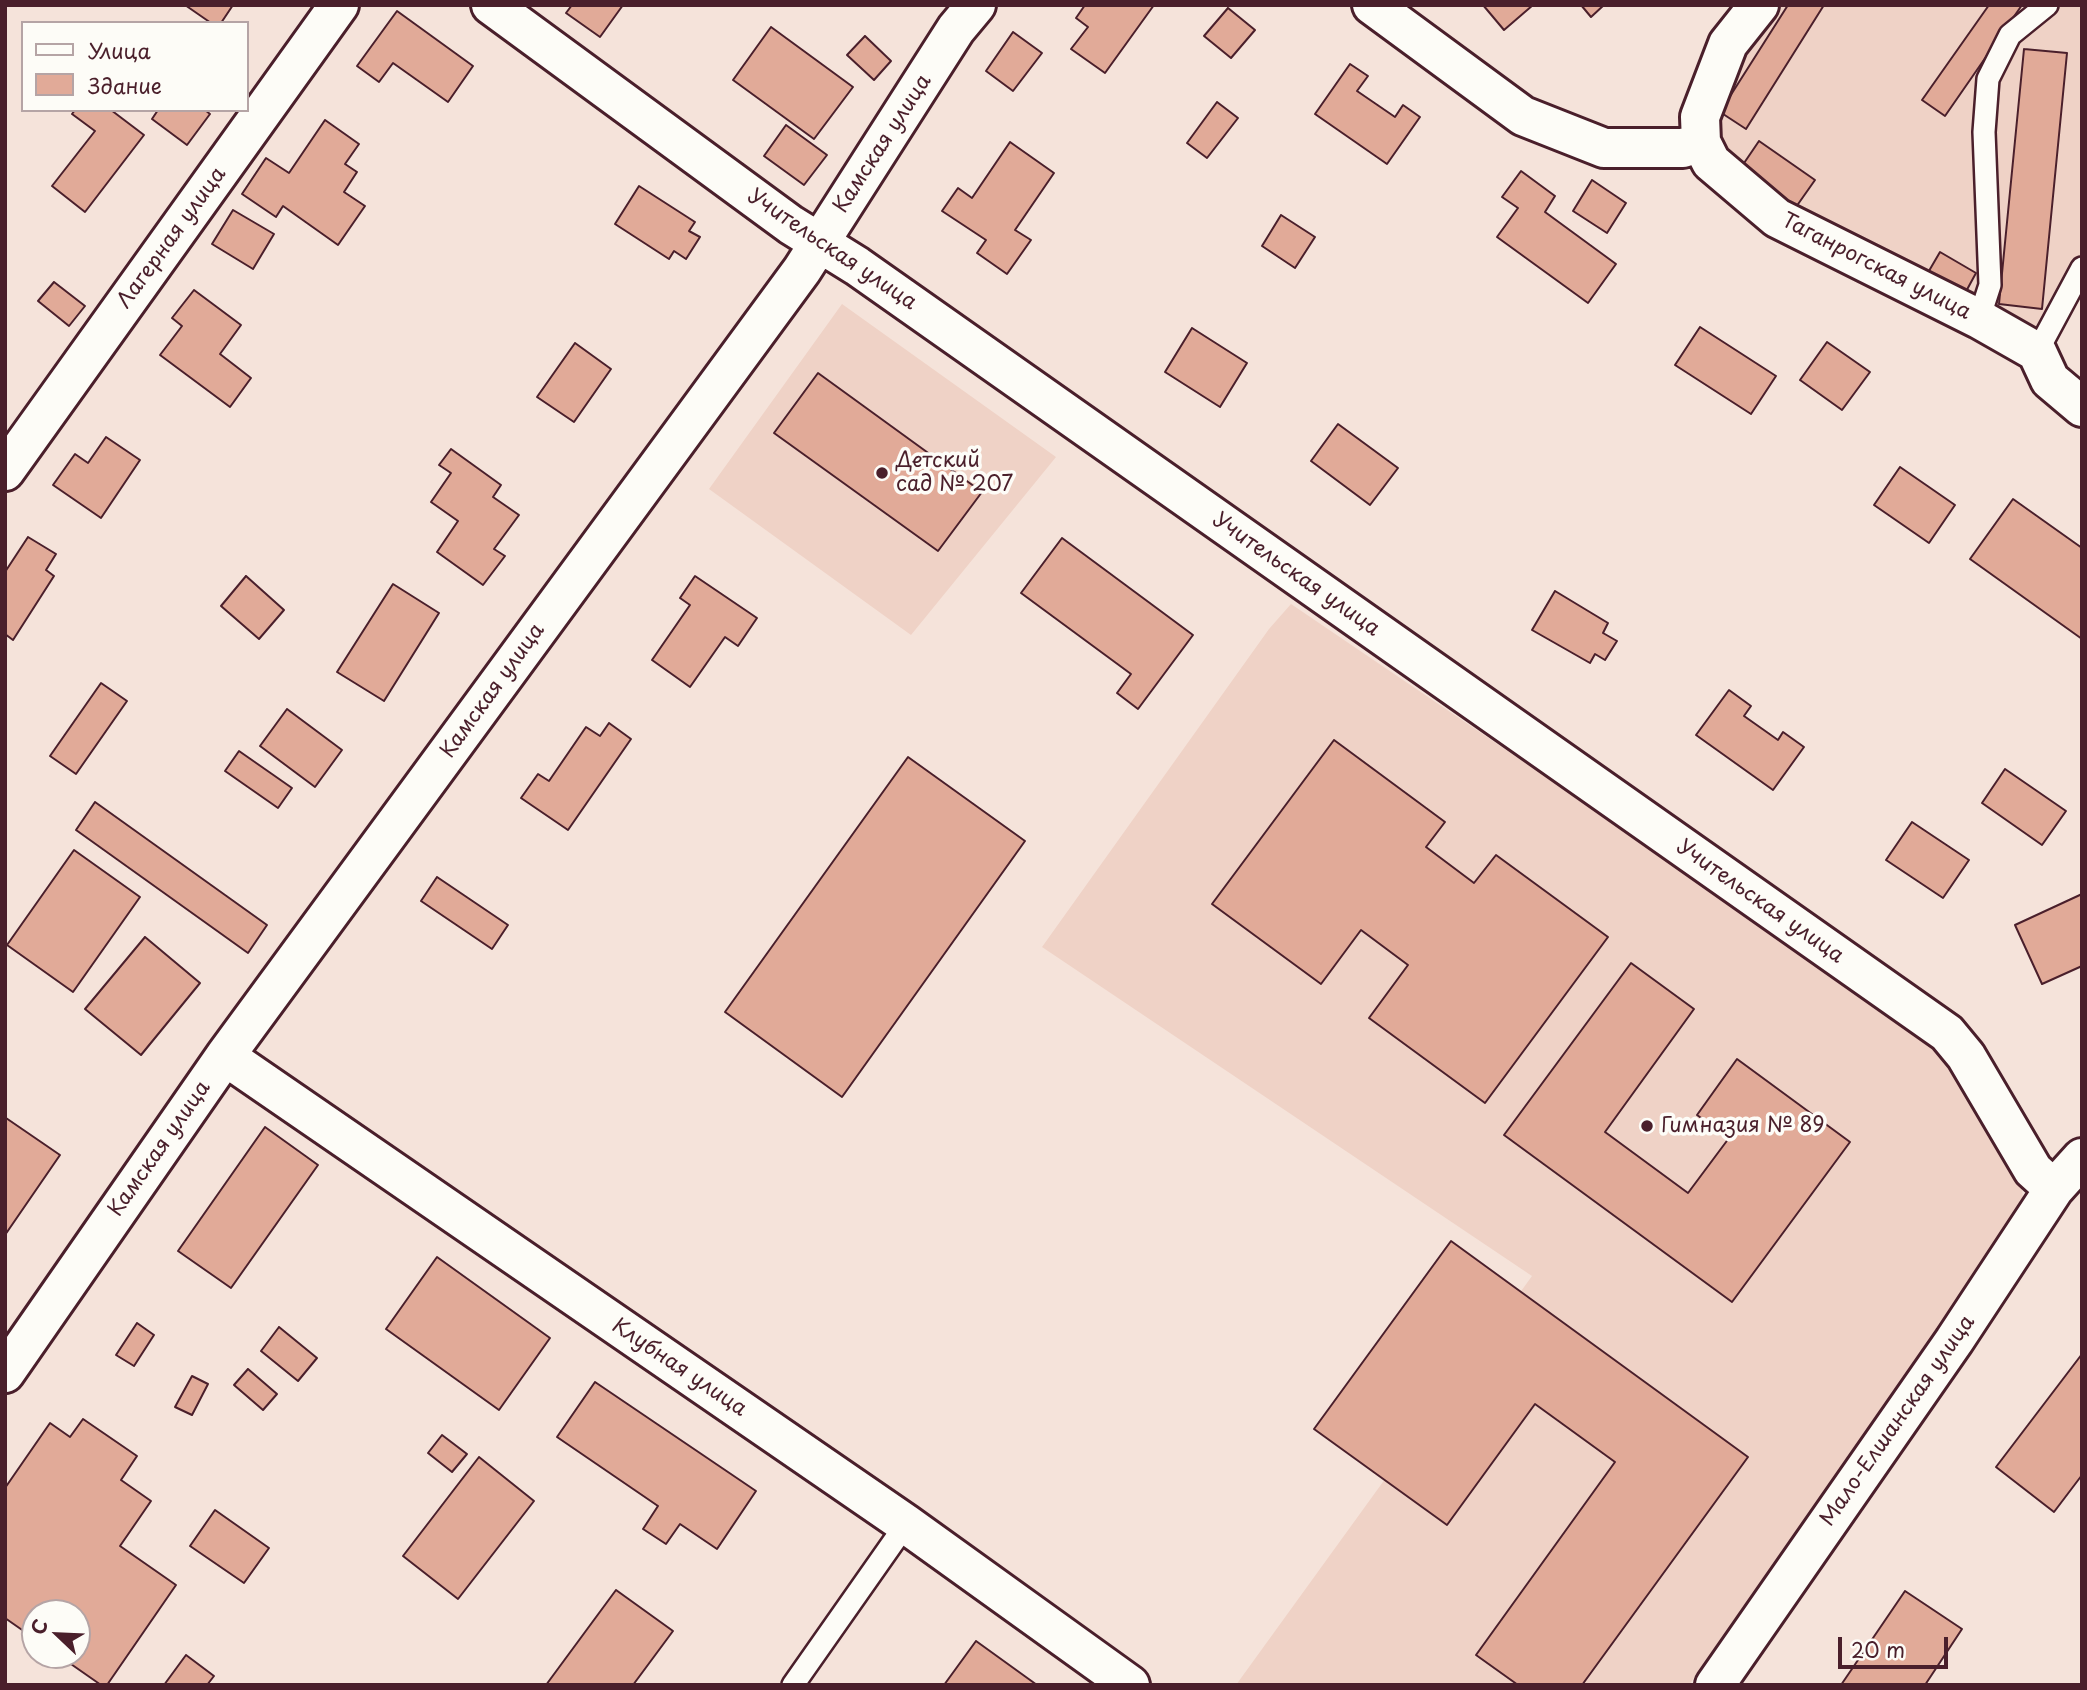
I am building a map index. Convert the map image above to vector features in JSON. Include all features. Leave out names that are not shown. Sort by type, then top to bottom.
[{"type":"street","name":"Лагерная улица","points":[[5,471],[339,5]]},
{"type":"street","name":"Учительская улица","points":[[491,5],[818,243],[857,265],[1947,1033],[1966,1056],[2034,1170],[2054,1189]]},
{"type":"street","name":"Камская улица","points":[[5,1373],[225,1056],[802,270],[957,29],[976,5]]},
{"type":"street","points":[[1372,5],[1523,116],[1604,148],[1683,148],[1701,142],[1700,117],[1728,44],[1759,5]]},
{"type":"street","name":"Таганрогская улица","points":[[1701,142],[1711,162],[1777,218],[1979,319],[2037,352]]},
{"type":"street","points":[[2037,352],[2050,380],[2082,407]]},
{"type":"street","name":"Клубная улица","points":[[225,1056],[906,1524],[1130,1685]]},
{"type":"street","name":"Мало-Елшанская улица","points":[[1715,1685],[1954,1341],[2054,1189],[2082,1158]]},
{"type":"lane","points":[[1979,319],[1990,285],[1984,132],[1988,79],[2010,35],[2047,5]]},
{"type":"lane","points":[[2037,352],[2082,268]]},
{"type":"lane","points":[[793,1685],[906,1524]]},
{"type":"shaded area","points":[[1773,5],[2082,5],[2082,270],[2036,326],[2016,328],[1782,211],[1713,137],[1741,45]]},
{"type":"shaded area","name":"Детский сад № 207","points":[[842,304],[1056,457],[911,635],[709,489]]},
{"type":"shaded area","name":"Гимназия № 89","points":[[1291,604],[1773,931],[1934,1047],[1950,1065],[2022,1187],[2024,1214],[1689,1685],[1236,1685],[1532,1276],[1042,947],[1269,629]]},
{"type":"building","points":[[185,5],[233,5],[222,21],[208,21]]},
{"type":"building","points":[[572,5],[623,5],[600,37],[566,13]]},
{"type":"building","points":[[1085,5],[1154,5],[1105,73],[1071,49],[1088,27],[1076,18]]},
{"type":"building","points":[[1483,5],[1533,5],[1504,30]]},
{"type":"building","points":[[1581,5],[1604,5],[1591,17]]},
{"type":"building","points":[[1788,5],[1824,5],[1746,129],[1720,112]]},
{"type":"building","points":[[1989,5],[2022,5],[1945,116],[1922,100]]},
{"type":"building","points":[[1228,8],[1255,30],[1231,58],[1204,36]]},
{"type":"building","points":[[397,11],[473,66],[448,102],[393,63],[379,82],[357,66]]},
{"type":"building","points":[[771,27],[853,87],[814,139],[733,80]]},
{"type":"building","points":[[1013,32],[1042,53],[1013,91],[986,71]]},
{"type":"building","points":[[865,36],[891,61],[874,80],[847,55]]},
{"type":"building","points":[[2024,49],[2067,53],[2042,309],[1999,304]]},
{"type":"building","points":[[1350,64],[1368,76],[1357,91],[1395,117],[1403,105],[1420,117],[1387,164],[1315,114]]},
{"type":"building","points":[[1217,102],[1238,118],[1207,158],[1187,143]]},
{"type":"building","points":[[114,112],[144,135],[85,212],[52,186],[95,131],[72,114]]},
{"type":"building","points":[[157,112],[210,114],[187,145],[152,119]]},
{"type":"building","points":[[325,120],[359,144],[345,164],[357,172],[344,192],[365,206],[338,245],[283,206],[276,217],[242,194],[266,158],[289,173]]},
{"type":"building","points":[[786,125],[827,155],[804,185],[764,156]]},
{"type":"building","points":[[1759,141],[1815,180],[1796,207],[1740,169]]},
{"type":"building","points":[[1010,142],[1054,173],[1015,230],[1031,240],[1007,274],[977,253],[986,240],[942,211],[958,188],[972,198]]},
{"type":"building","points":[[1521,171],[1555,196],[1545,212],[1616,264],[1588,303],[1497,237],[1518,208],[1502,197]]},
{"type":"building","points":[[1592,180],[1626,203],[1607,233],[1573,211]]},
{"type":"building","points":[[639,186],[695,222],[689,231],[700,237],[686,259],[674,251],[669,259],[615,224]]},
{"type":"building","points":[[233,210],[274,234],[253,269],[212,244]]},
{"type":"building","points":[[1281,215],[1315,237],[1295,268],[1262,246]]},
{"type":"building","points":[[1940,252],[1976,273],[1963,297],[1926,276]]},
{"type":"building","points":[[54,282],[85,306],[69,326],[38,301]]},
{"type":"building","points":[[194,290],[241,325],[220,354],[251,378],[230,407],[160,355],[182,326],[172,318]]},
{"type":"building","points":[[1700,327],[1776,376],[1751,414],[1675,365]]},
{"type":"building","points":[[1192,328],[1247,363],[1220,407],[1165,372]]},
{"type":"building","points":[[1827,342],[1870,372],[1842,410],[1800,380]]},
{"type":"building","points":[[575,343],[611,369],[574,422],[537,397]]},
{"type":"building","points":[[818,373],[982,492],[938,551],[774,433]]},
{"type":"building","points":[[1338,424],[1398,468],[1370,505],[1311,461]]},
{"type":"building","points":[[106,437],[140,460],[101,518],[53,485],[75,454],[88,463]]},
{"type":"building","points":[[451,449],[501,485],[493,497],[519,515],[494,549],[505,556],[483,585],[437,552],[458,521],[431,502],[451,473],[439,465]]},
{"type":"building","points":[[1900,467],[1955,505],[1929,543],[1874,505]]},
{"type":"building","points":[[2013,499],[2082,548],[2082,639],[1970,559]]},
{"type":"building","points":[[28,537],[56,554],[46,570],[54,576],[13,640],[5,634],[5,572]]},
{"type":"building","points":[[1062,538],[1193,635],[1138,709],[1117,693],[1131,674],[1021,593]]},
{"type":"building","points":[[246,576],[284,610],[259,639],[221,606]]},
{"type":"building","points":[[695,576],[757,618],[738,646],[725,637],[690,687],[652,660],[690,605],[680,598]]},
{"type":"building","points":[[393,584],[439,613],[384,701],[337,672]]},
{"type":"building","points":[[1555,591],[1608,623],[1603,633],[1617,641],[1605,660],[1595,654],[1590,663],[1532,630]]},
{"type":"building","points":[[101,683],[127,701],[76,774],[50,756]]},
{"type":"building","points":[[1729,690],[1751,706],[1744,716],[1778,740],[1783,732],[1804,747],[1773,790],[1696,735]]},
{"type":"building","points":[[287,709],[342,750],[315,787],[260,746]]},
{"type":"building","points":[[609,723],[631,739],[568,830],[521,798],[538,774],[549,781],[586,727],[600,736]]},
{"type":"building","points":[[1334,740],[1445,822],[1426,847],[1474,883],[1496,855],[1608,937],[1485,1103],[1369,1018],[1408,965],[1361,930],[1321,984],[1212,904]]},
{"type":"building","points":[[239,751],[292,788],[278,808],[225,771]]},
{"type":"building","points":[[908,757],[1025,841],[842,1097],[725,1012]]},
{"type":"building","points":[[2005,769],[2066,811],[2042,845],[1982,803]]},
{"type":"building","points":[[95,802],[267,925],[248,953],[76,830]]},
{"type":"building","points":[[1912,822],[1969,860],[1943,898],[1886,860]]},
{"type":"building","points":[[74,850],[140,897],[73,992],[7,945]]},
{"type":"building","points":[[437,877],[508,925],[492,949],[421,901]]},
{"type":"building","points":[[2082,894],[2082,966],[2042,984],[2015,925]]},
{"type":"building","points":[[145,937],[200,983],[141,1055],[85,1009]]},
{"type":"building","points":[[1631,963],[1694,1009],[1605,1132],[1688,1193],[1729,1138],[1697,1115],[1737,1059],[1850,1142],[1732,1302],[1504,1135]]},
{"type":"building","points":[[5,1119],[60,1155],[5,1235]]},
{"type":"building","points":[[265,1127],[318,1165],[231,1288],[178,1251]]},
{"type":"building","points":[[1451,1241],[1748,1457],[1582,1685],[1518,1685],[1476,1655],[1615,1462],[1535,1404],[1447,1525],[1314,1429]]},
{"type":"building","points":[[437,1257],[550,1338],[499,1410],[386,1329]]},
{"type":"building","points":[[137,1323],[154,1335],[134,1366],[116,1355]]},
{"type":"building","points":[[279,1327],[317,1358],[298,1381],[261,1351]]},
{"type":"building","points":[[2082,1354],[2082,1475],[2054,1512],[1996,1467]]},
{"type":"building","points":[[248,1369],[277,1394],[263,1410],[234,1385]]},
{"type":"building","points":[[192,1376],[208,1384],[192,1415],[175,1407]]},
{"type":"building","points":[[595,1382],[756,1491],[717,1549],[680,1524],[666,1544],[643,1529],[658,1506],[557,1437]]},
{"type":"building","points":[[83,1419],[137,1456],[121,1480],[151,1501],[120,1546],[176,1585],[107,1685],[101,1685],[78,1669],[91,1669],[91,1599],[21,1599],[21,1629],[5,1618],[5,1488],[50,1423],[70,1437]]},
{"type":"building","points":[[442,1435],[467,1454],[452,1472],[428,1453]]},
{"type":"building","points":[[479,1457],[534,1501],[458,1599],[403,1556]]},
{"type":"building","points":[[215,1510],[269,1548],[244,1583],[190,1546]]},
{"type":"building","points":[[616,1590],[673,1631],[633,1685],[546,1685]]},
{"type":"building","points":[[1905,1591],[1962,1629],[1925,1685],[1841,1685]]},
{"type":"building","points":[[976,1641],[1037,1685],[944,1685]]},
{"type":"building","points":[[186,1655],[214,1676],[207,1685],[164,1685]]},
{"type":"place","name":"Детский сад № 207","points":[[882,473]]},
{"type":"place","name":"Гимназия № 89","points":[[1647,1126]]}]
